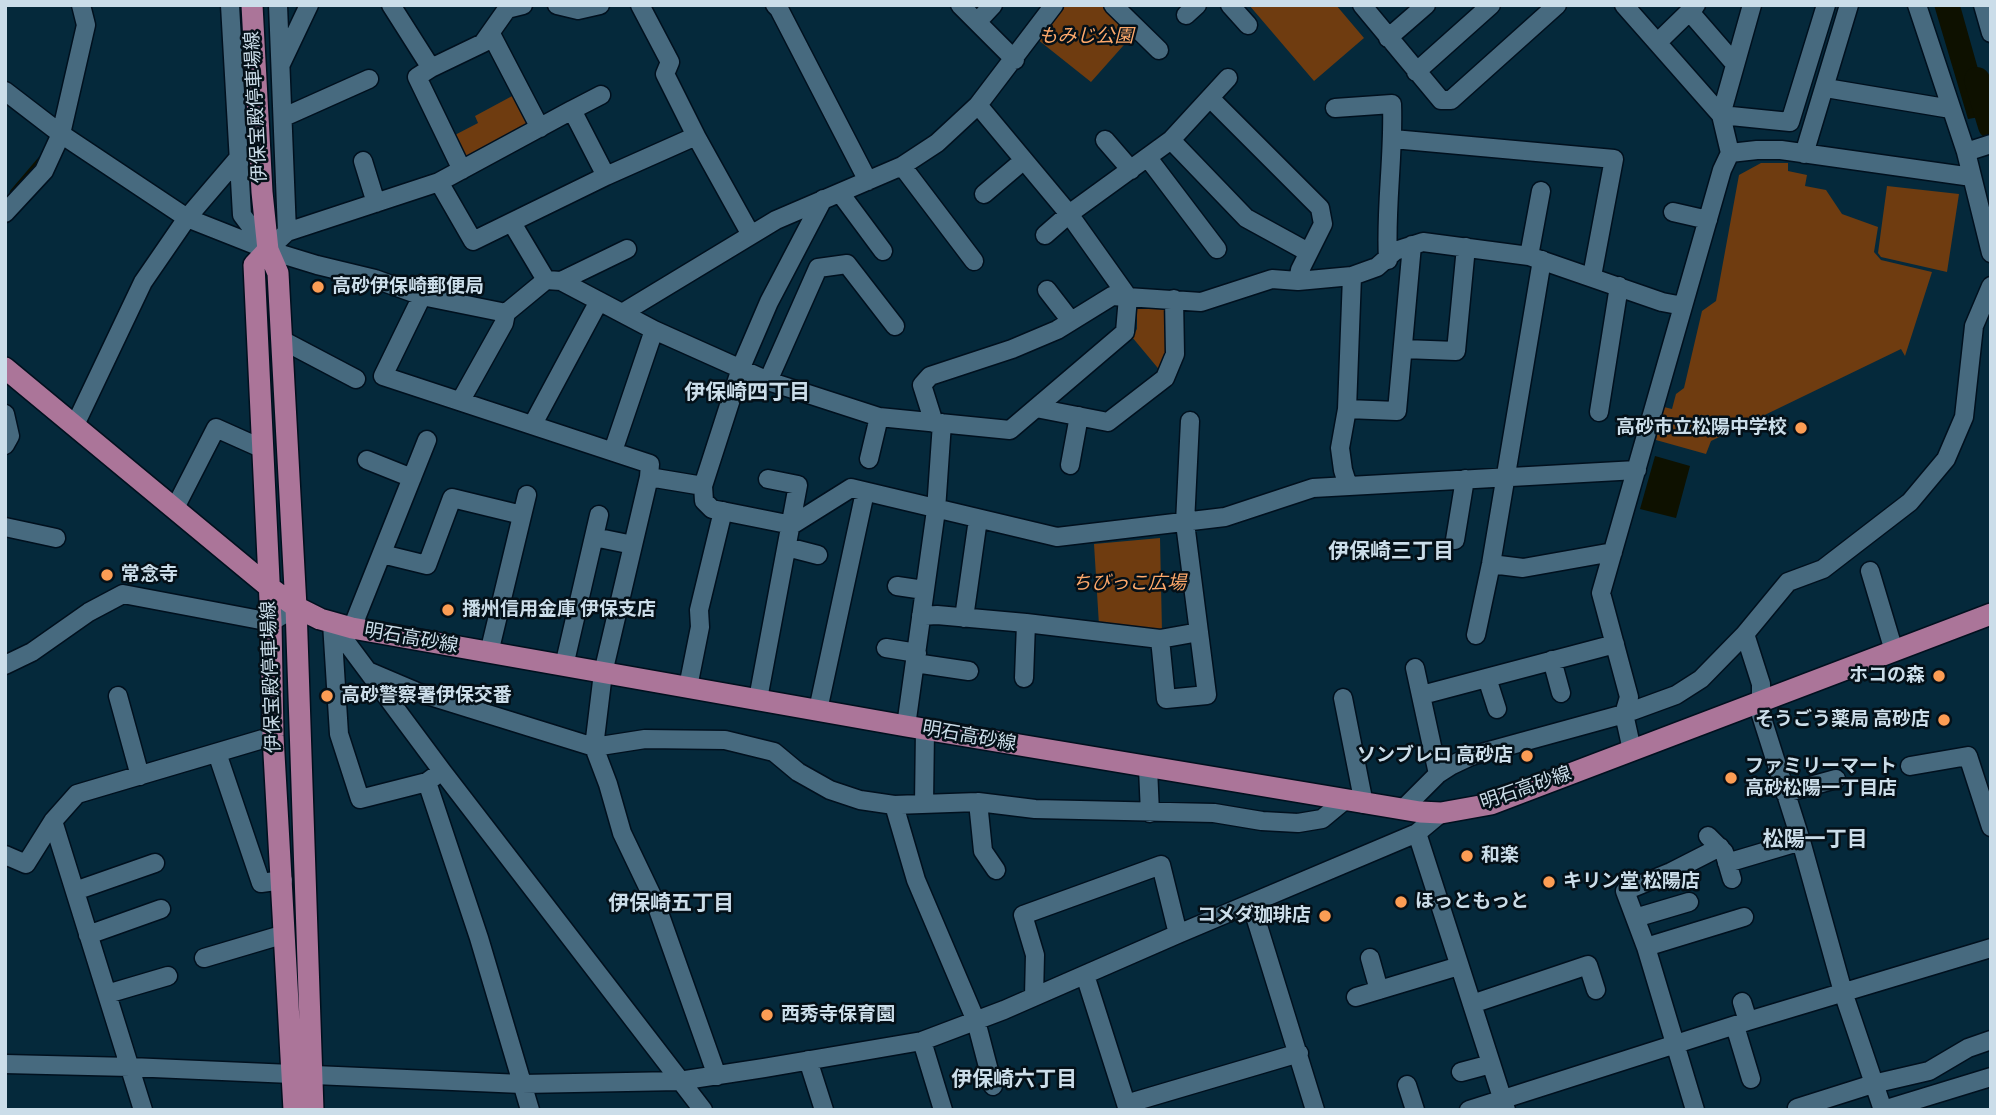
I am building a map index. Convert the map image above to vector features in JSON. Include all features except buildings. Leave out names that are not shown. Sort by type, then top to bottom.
[{"type":"main road","name":"伊保宝殿停車場線","points":[[252,5],[262,192],[268,250],[278,272],[296,607],[302,1074],[294,1110]]},
{"type":"main road","name":"伊保宝殿停車場線","points":[[268,250],[254,265],[271,622],[273,736],[285,934],[302,1074],[313,1110]]},
{"type":"main road","name":"明石高砂線","points":[[5,368],[269,587],[296,607],[342,626],[915,728],[1402,810],[1441,813],[1491,803],[1991,614]]},
{"type":"street","points":[[5,213],[44,171],[61,134],[86,24],[81,5]]},
{"type":"street","points":[[230,5],[242,215],[268,250]]},
{"type":"street","points":[[278,5],[287,232]]},
{"type":"street","points":[[280,67],[309,5]]},
{"type":"street","points":[[391,5],[431,68]]},
{"type":"street","points":[[462,170],[417,77],[483,43],[507,9],[523,5]]},
{"type":"street","points":[[557,5],[578,10],[600,5]]},
{"type":"street","points":[[640,5],[670,62],[665,74],[751,235]]},
{"type":"street","points":[[960,5],[1014,60]]},
{"type":"street","points":[[978,21],[993,5]]},
{"type":"street","points":[[624,312],[776,220],[901,166],[937,143],[978,105],[1054,5]]},
{"type":"street","points":[[1113,5],[1159,50]]},
{"type":"street","points":[[1230,5],[1248,25]]},
{"type":"street","points":[[1363,5],[1441,100],[1451,100],[1557,5]]},
{"type":"street","points":[[1388,38],[1426,5]]},
{"type":"street","points":[[1416,72],[1491,5]]},
{"type":"street","points":[[1625,5],[1721,115],[1730,153],[1722,170],[1601,593],[1629,697],[1624,714],[1632,750]]},
{"type":"street","points":[[1721,115],[1752,5]]},
{"type":"street","points":[[1721,115],[1790,122],[1826,5]]},
{"type":"street","points":[[1804,154],[1849,5]]},
{"type":"street","points":[[1917,5],[1966,152],[1991,253]]},
{"type":"street","points":[[1983,5],[1991,33]]},
{"type":"street","points":[[780,7],[868,181]]},
{"type":"street","points":[[1658,42],[1693,8],[1735,64]]},
{"type":"street","points":[[491,34],[540,128]]},
{"type":"street","points":[[1045,235],[1069,214],[1171,140],[1228,78]]},
{"type":"street","points":[[284,117],[369,79]]},
{"type":"street","points":[[1826,88],[1951,109]]},
{"type":"street","points":[[5,91],[61,134],[187,218],[268,250],[317,265],[375,279],[422,296],[506,313]]},
{"type":"street","points":[[268,250],[287,232],[439,182],[601,94]]},
{"type":"street","points":[[1210,98],[1320,208],[1323,225],[1300,270],[1298,281]]},
{"type":"street","points":[[1335,108],[1392,104],[1393,139],[1386,224],[1388,260]]},
{"type":"street","points":[[512,223],[554,280],[741,370],[879,417],[1010,430],[1125,332],[1128,297],[1069,214],[978,105]]},
{"type":"street","points":[[572,110],[606,176]]},
{"type":"street","points":[[439,182],[473,241],[606,176],[696,136]]},
{"type":"street","points":[[1393,139],[1614,159],[1592,276]]},
{"type":"street","points":[[1105,140],[1131,170]]},
{"type":"street","points":[[1171,140],[1246,218],[1308,253]]},
{"type":"street","points":[[1966,152],[1991,144]]},
{"type":"street","points":[[1730,153],[1757,149],[1972,177]]},
{"type":"street","points":[[75,425],[143,282],[187,218],[240,156]]},
{"type":"street","points":[[1148,158],[1201,218],[1217,248]]},
{"type":"street","points":[[984,194],[1024,160]]},
{"type":"street","points":[[363,161],[376,203]]},
{"type":"street","points":[[901,166],[974,261]]},
{"type":"street","points":[[1476,635],[1506,476],[1535,258],[1541,191]]},
{"type":"street","points":[[831,196],[883,251]]},
{"type":"street","points":[[831,196],[769,302],[741,370],[703,486],[704,500],[712,509],[792,525],[851,488],[1057,537],[1225,517],[1313,488],[1637,470]]},
{"type":"street","points":[[1673,212],[1708,220]]},
{"type":"street","points":[[924,804],[915,728],[916,658],[936,510],[938,423],[922,385],[930,376],[1015,348],[1057,330],[1112,296],[1201,302],[1272,279],[1298,281],[1352,276],[1377,267],[1395,251],[1423,242],[1535,258],[1662,302],[1683,306]]},
{"type":"street","points":[[1347,409],[1397,411],[1412,245]]},
{"type":"street","points":[[1404,349],[1456,351],[1466,247]]},
{"type":"street","points":[[461,400],[504,323],[506,313],[554,280],[627,249]]},
{"type":"street","points":[[768,381],[818,268],[847,264],[895,326]]},
{"type":"street","points":[[1348,486],[1340,449],[1347,409],[1352,276]]},
{"type":"street","points":[[1599,412],[1619,286]]},
{"type":"street","points":[[1402,810],[1438,774],[1451,765],[1624,714],[1676,695],[1701,679],[1745,634],[1788,582],[1823,569],[1910,502],[1946,459],[1964,417],[1974,326],[1991,286]]},
{"type":"street","points":[[1047,290],[1072,321]]},
{"type":"street","points":[[422,296],[383,376],[650,464],[603,673],[594,747],[622,833],[656,904],[717,1076]]},
{"type":"street","points":[[1036,408],[1108,422],[1165,378],[1175,354],[1174,299]]},
{"type":"street","points":[[533,424],[599,301]]},
{"type":"street","points":[[613,451],[654,330]]},
{"type":"street","points":[[282,340],[356,379]]},
{"type":"street","points":[[5,414],[10,436],[5,446]]},
{"type":"street","points":[[1070,465],[1079,416]]},
{"type":"street","points":[[869,459],[879,417]]},
{"type":"street","points":[[1160,639],[1166,699],[1207,695],[1185,523],[1190,421]]},
{"type":"street","points":[[175,508],[216,428],[263,449]]},
{"type":"street","points":[[427,440],[382,554],[342,626],[339,734],[360,799],[435,776]]},
{"type":"street","points":[[367,460],[412,478]]},
{"type":"street","points":[[649,477],[703,486]]},
{"type":"street","points":[[1455,540],[1465,478]]},
{"type":"street","points":[[758,699],[798,485],[768,479]]},
{"type":"street","points":[[818,710],[865,492]]},
{"type":"street","points":[[489,653],[527,495]]},
{"type":"street","points":[[382,554],[427,565],[452,498],[522,515]]},
{"type":"street","points":[[688,687],[700,627],[699,610],[723,511]]},
{"type":"street","points":[[564,666],[599,515]]},
{"type":"street","points":[[964,618],[978,520]]},
{"type":"street","points":[[5,527],[56,538]]},
{"type":"street","points":[[594,537],[633,545]]},
{"type":"street","points":[[787,547],[818,555]]},
{"type":"street","points":[[1491,564],[1523,568],[1613,552]]},
{"type":"street","points":[[1870,571],[1894,651]]},
{"type":"street","points":[[897,586],[924,590]]},
{"type":"street","points":[[5,665],[32,652],[89,612],[123,594],[271,622],[296,607]]},
{"type":"street","points":[[921,616],[1026,623],[1160,639],[1199,632]]},
{"type":"street","points":[[1024,678],[1026,623]]},
{"type":"street","points":[[342,626],[435,776],[703,1110]]},
{"type":"street","points":[[1745,634],[1761,684],[1761,715],[1801,841],[1843,992],[1883,1110],[1991,1077]]},
{"type":"street","points":[[1422,695],[1615,644]]},
{"type":"street","points":[[886,648],[968,671]]},
{"type":"street","points":[[1552,660],[1561,693]]},
{"type":"street","points":[[1415,668],[1438,774]]},
{"type":"street","points":[[370,672],[417,692],[594,747],[645,739],[725,740],[774,752],[799,772],[830,790],[860,800],[894,806],[978,802],[1035,809],[1214,813],[1262,821],[1298,823],[1322,819],[1354,802],[1339,718],[1343,698]]},
{"type":"street","points":[[1488,678],[1497,709]]},
{"type":"street","points":[[118,696],[139,776]]},
{"type":"street","points":[[5,855],[26,863],[53,821],[77,794],[273,736]]},
{"type":"street","points":[[217,753],[261,883],[283,880]]},
{"type":"street","points":[[1910,766],[1968,755],[1991,827]]},
{"type":"street","points":[[1148,768],[1150,813]]},
{"type":"street","points":[[435,776],[530,1110]]},
{"type":"street","points":[[1785,793],[1836,779]]},
{"type":"street","points":[[978,802],[983,851],[996,870]]},
{"type":"street","points":[[894,806],[916,880],[976,1021],[993,1086]]},
{"type":"street","points":[[5,1064],[522,1084],[679,1081],[922,1041],[976,1021],[1417,833],[1441,813]]},
{"type":"street","points":[[53,821],[143,1110]]},
{"type":"street","points":[[1417,833],[1504,1105]]},
{"type":"street","points":[[1695,1110],[1646,947],[1625,891],[1671,872],[1722,856],[1801,841]]},
{"type":"street","points":[[1034,996],[1035,955],[1023,915],[1161,865],[1178,934]]},
{"type":"street","points":[[75,891],[148,872]]},
{"type":"street","points":[[1635,918],[1689,902]]},
{"type":"street","points":[[1251,903],[1299,1053],[1310,1109]]},
{"type":"street","points":[[88,935],[161,909]]},
{"type":"street","points":[[1646,947],[1728,930],[1744,917]]},
{"type":"street","points":[[204,958],[285,934]]},
{"type":"street","points":[[1469,1110],[1504,1105],[1741,1023],[1991,947]]},
{"type":"street","points":[[1370,958],[1379,990]]},
{"type":"street","points":[[1472,1004],[1553,984],[1588,965],[1596,990]]},
{"type":"street","points":[[1356,997],[1460,966]]},
{"type":"street","points":[[1084,975],[1127,1107],[1299,1053]]},
{"type":"street","points":[[107,993],[168,976]]},
{"type":"street","points":[[1742,1002],[1741,1023],[1751,1079]]},
{"type":"street","points":[[1795,1103],[1929,1071],[1968,1048],[1991,1040]]},
{"type":"street","points":[[922,1041],[939,1109]]},
{"type":"street","points":[[808,1060],[824,1110]]},
{"type":"street","points":[[1461,1072],[1491,1064]]},
{"type":"street","points":[[1407,1085],[1415,1110]]},
{"type":"green space","name":"もみじ公園","points":[[1060,5],[1103,5],[1129,29],[1131,37],[1091,82],[1037,39]]},
{"type":"green space","points":[[1249,5],[1336,5],[1364,38],[1314,81]]},
{"type":"green space","points":[[514,95],[528,119],[528,125],[469,157],[463,156],[451,137],[478,123],[475,116]]},
{"type":"green space","points":[[1761,163],[1788,163],[1788,171],[1807,175],[1805,186],[1826,190],[1842,214],[1878,227],[1874,252],[1881,260],[1932,272],[1905,356],[1901,349],[1711,441],[1706,454],[1656,440],[1664,407],[1672,409],[1676,394],[1684,388],[1702,311],[1716,301],[1739,175]]},
{"type":"green space","points":[[1887,186],[1959,194],[1947,272],[1881,257],[1878,253]]},
{"type":"green space","points":[[1165,299],[1174,340],[1162,373],[1132,337],[1137,329],[1137,305]]},
{"type":"green space","name":"ちびっこ広場","points":[[1160,538],[1162,632],[1099,625],[1094,544]]},
{"type":"shaded area","points":[[1934,5],[1960,5],[1991,115],[1968,119]]},
{"type":"shaded area","points":[[1655,456],[1690,466],[1676,518],[1640,509]]},
{"type":"waterway","points":[[1977,80],[1991,126]]},
{"type":"waterway","points":[[12,192],[41,158]]},
{"type":"place","name":"高砂伊保崎郵便局","points":[[318,287]]},
{"type":"place","name":"高砂市立松陽中学校","points":[[1801,428]]},
{"type":"place","name":"常念寺","points":[[107,575]]},
{"type":"place","name":"播州信用金庫 伊保支店","points":[[448,610]]},
{"type":"place","name":"ホコの森","points":[[1939,676]]},
{"type":"place","name":"高砂警察署伊保交番","points":[[327,696]]},
{"type":"place","name":"そうごう薬局 高砂店","points":[[1944,720]]},
{"type":"place","name":"ソンブレロ 高砂店","points":[[1527,756]]},
{"type":"place","name":"ファミリーマート 高砂松陽一丁目店","points":[[1731,778]]},
{"type":"place","name":"和楽","points":[[1467,856]]},
{"type":"place","name":"キリン堂 松陽店","points":[[1549,882]]},
{"type":"place","name":"ほっともっと","points":[[1401,902]]},
{"type":"place","name":"コメダ珈琲店","points":[[1325,916]]},
{"type":"place","name":"西秀寺保育園","points":[[767,1015]]},
{"type":"district","name":"伊保崎四丁目","points":[[747,394]]},
{"type":"district","name":"伊保崎三丁目","points":[[1391,553]]},
{"type":"district","name":"松陽一丁目","points":[[1815,841]]},
{"type":"district","name":"伊保崎五丁目","points":[[671,905]]},
{"type":"district","name":"伊保崎六丁目","points":[[1014,1081]]}]
